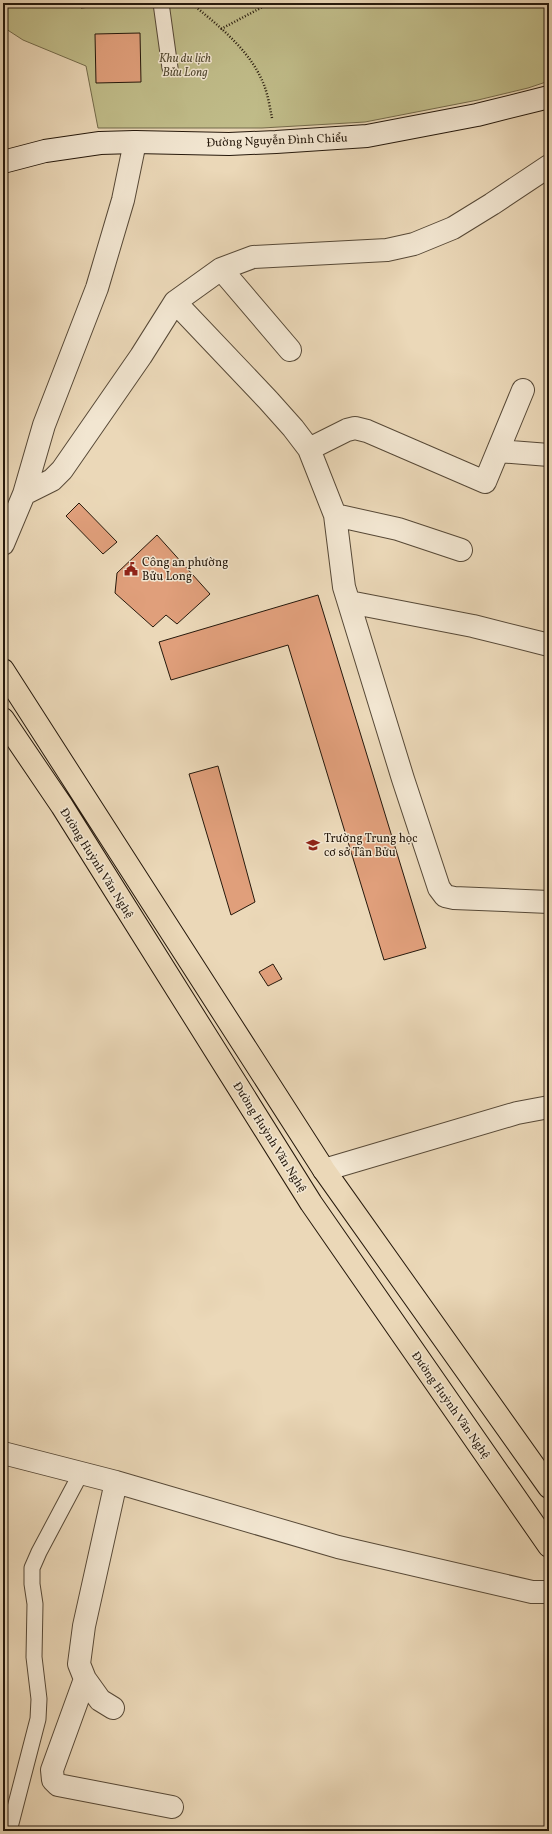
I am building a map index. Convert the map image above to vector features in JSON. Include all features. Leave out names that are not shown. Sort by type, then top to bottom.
[{"type":"main road","name":"Đường Huỳnh Văn Nghệ","points":[[3,670],[324,1170],[547,1480]]},
{"type":"main road","name":"Đường Huỳnh Văn Nghệ","points":[[3,719],[66,812],[311,1203],[549,1546]]},
{"type":"street","name":"Đường Nguyễn Đình Chiểu","points":[[3,162],[45,151],[100,143],[135,142],[229,144],[367,136],[477,115],[549,97]]},
{"type":"street","points":[[3,544],[24,494],[44,425],[81,333],[108,251],[124,200],[135,142]]},
{"type":"street","points":[[24,494],[52,480],[62,470],[141,356],[175,302],[221,269],[253,258],[387,250],[414,244],[453,228],[549,166]]},
{"type":"street","points":[[221,269],[290,350]]},
{"type":"street","points":[[175,302],[268,400],[293,428],[309,449],[335,515],[344,587],[403,779],[439,888],[445,896],[454,898],[549,902]]},
{"type":"street","points":[[309,449],[355,428],[367,431],[485,482],[522,390]]},
{"type":"street","points":[[498,451],[549,455]]},
{"type":"street","points":[[335,515],[398,529],[461,550]]},
{"type":"street","points":[[349,602],[473,626],[549,645]]},
{"type":"street","points":[[324,1170],[517,1113],[549,1107]]},
{"type":"street","points":[[3,1453],[116,1482],[338,1547],[525,1590],[549,1592]]},
{"type":"street","points":[[113,1708],[100,1700],[86,1680],[79,1664],[84,1626],[116,1482]]},
{"type":"street","points":[[86,1680],[52,1770],[53,1780],[58,1785],[172,1807]]},
{"type":"lane","points":[[161,3],[170,68]]},
{"type":"lane","points":[[9,1831],[38,1719],[39,1699],[34,1657],[35,1604],[32,1584],[32,1568],[81,1473]]},
{"type":"path","points":[[191,3],[240,47],[258,71],[265,86],[276,142]]},
{"type":"path","points":[[221,29],[270,3]]},
{"type":"green space","name":"Khu du lịch Bửu Long","points":[[3,3],[549,3],[549,81],[528,88],[478,100],[365,122],[262,128],[98,128],[86,66],[23,40],[3,27]]},
{"type":"building","points":[[80,3],[99,3],[100,6],[81,8]]},
{"type":"building","points":[[140,33],[141,82],[96,83],[95,34]]},
{"type":"building","points":[[79,503],[117,542],[103,554],[66,516]]},
{"type":"building","points":[[157,535],[210,594],[177,624],[166,615],[153,627],[115,593],[117,573]]},
{"type":"building","points":[[318,595],[426,948],[384,960],[288,645],[171,680],[159,642]]},
{"type":"building","points":[[218,766],[255,902],[231,915],[189,774]]},
{"type":"building","points":[[273,964],[282,979],[268,986],[259,972]]},
{"type":"place","name":"Công an phường Bửu Long","points":[[131,569]]},
{"type":"place","name":"Trường Trung học cơ sở Tân Bửu","points":[[313,845]]}]
